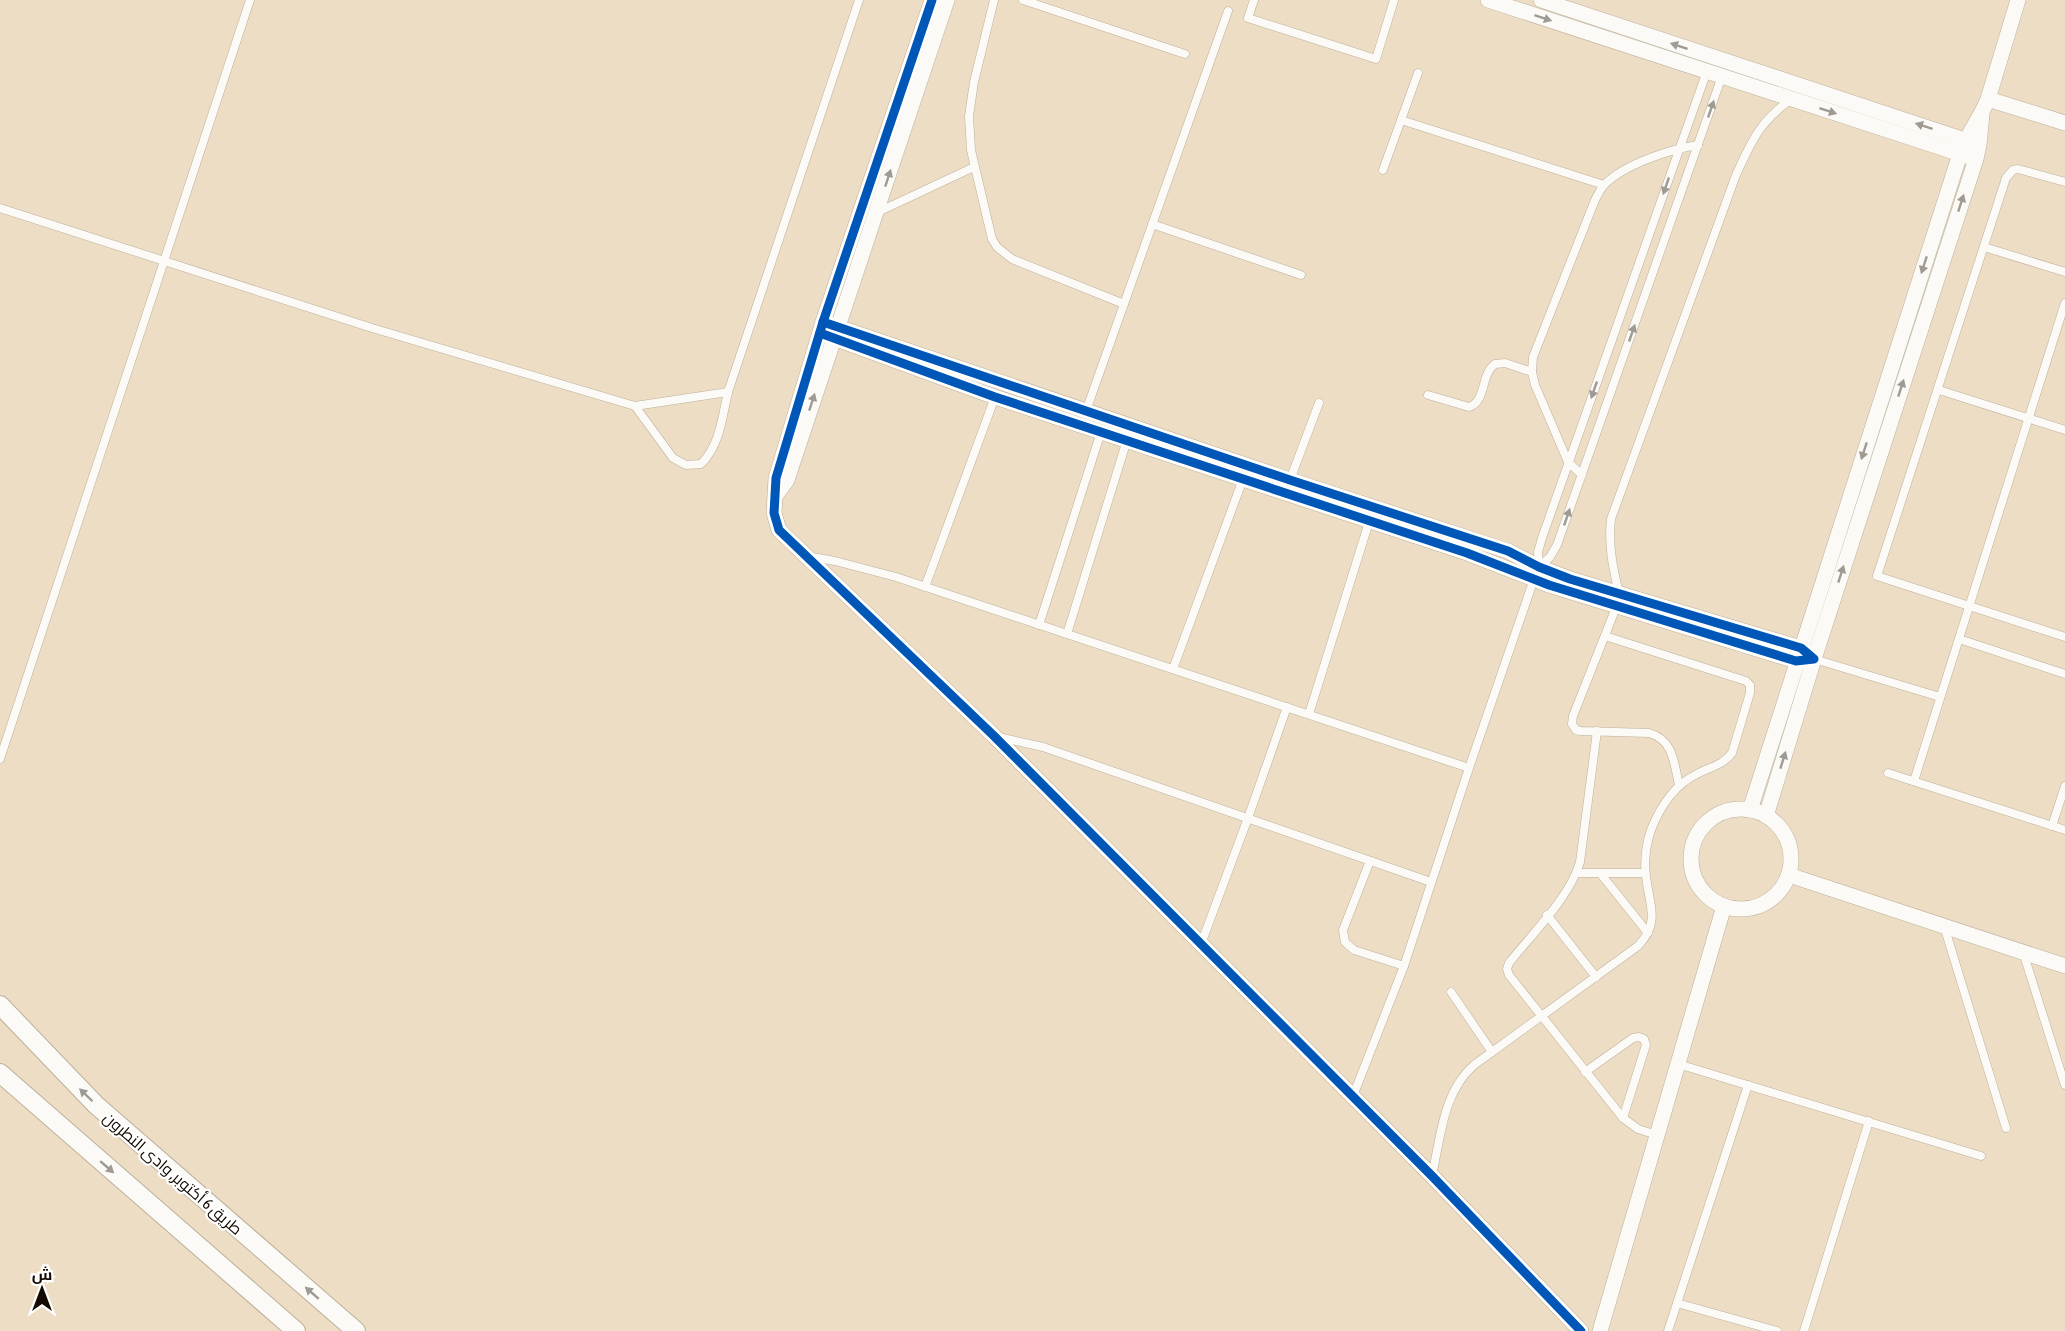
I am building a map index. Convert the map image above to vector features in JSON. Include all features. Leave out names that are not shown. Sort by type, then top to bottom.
[{"type":"street","points":[[932,0],[828,330],[776,478],[774,489],[776,522],[780,530],[804,556],[994,736],[1353,1096],[1581,1331]]},
{"type":"street","points":[[828,330],[877,212],[947,0]]},
{"type":"street","points":[[1488,0],[1791,99],[1970,149]]},
{"type":"street","points":[[1540,0],[1806,87],[1970,149]]},
{"type":"street","points":[[1750,810],[1798,654],[1985,107],[2018,0]]},
{"type":"street","points":[[1707,71],[1712,57]]},
{"type":"street","points":[[1722,76],[1727,62]]},
{"type":"street","points":[[1791,99],[1806,87]]},
{"type":"street","points":[[1985,107],[2065,123]]},
{"type":"street","points":[[1766,816],[1970,149]]},
{"type":"street","points":[[828,330],[1372,514]]},
{"type":"street","points":[[1104,425],[1127,440],[1246,472],[1290,480],[1467,553],[1814,659]]},
{"type":"street","points":[[1738,809],[1750,810],[1766,816],[1781,829],[1790,846],[1789,875],[1779,892],[1763,904],[1744,909],[1724,906],[1713,901],[1696,882],[1691,858],[1692,846],[1697,834],[1714,817],[1738,809]]},
{"type":"street","points":[[1789,875],[2065,966]]},
{"type":"street","points":[[1600,1331],[1724,906]]},
{"type":"street","name":"طريق 6 أكتوبر, وادى النطرون","points":[[0,1005],[96,1105],[356,1331]]},
{"type":"street","points":[[0,1073],[296,1331]]},
{"type":"lane","points":[[0,759],[250,0]]},
{"type":"lane","points":[[634,406],[673,458],[686,465],[701,464],[717,443],[728,393],[859,0]]},
{"type":"lane","points":[[994,0],[971,99],[969,133],[988,230],[1004,254],[1012,259],[1124,304]]},
{"type":"lane","points":[[1023,0],[1185,54]]},
{"type":"lane","points":[[1254,0],[1248,18],[1376,59],[1394,0]]},
{"type":"lane","points":[[1083,418],[1228,11]]},
{"type":"lane","points":[[1353,1096],[1404,966],[1469,768],[1537,573],[1539,545],[1707,71]]},
{"type":"lane","points":[[1383,170],[1418,73]]},
{"type":"lane","points":[[1537,573],[1557,545],[1722,76]]},
{"type":"lane","points":[[1679,785],[1671,752],[1663,739],[1649,733],[1576,730],[1573,728],[1572,720],[1618,599],[1609,538],[1611,519],[1736,176],[1752,140],[1771,115],[1791,99]]},
{"type":"lane","points":[[1401,120],[1604,185]]},
{"type":"lane","points":[[1582,475],[1568,462],[1535,385],[1532,372],[1533,357],[1594,200],[1604,185],[1630,167],[1680,148],[1698,145]]},
{"type":"lane","points":[[877,212],[974,167]]},
{"type":"lane","points":[[2065,182],[2023,170],[2013,170],[2006,178],[1877,576],[2065,637]]},
{"type":"lane","points":[[0,208],[372,328],[634,406],[728,393]]},
{"type":"lane","points":[[1152,224],[1301,275]]},
{"type":"lane","points":[[1984,247],[2065,272]]},
{"type":"lane","points":[[1914,781],[2065,303]]},
{"type":"lane","points":[[1428,395],[1469,407],[1478,402],[1488,371],[1495,364],[1505,363],[1532,372]]},
{"type":"lane","points":[[925,587],[998,389]]},
{"type":"lane","points":[[1939,390],[2065,430]]},
{"type":"lane","points":[[1290,480],[1319,403]]},
{"type":"lane","points":[[1039,625],[1104,425]]},
{"type":"lane","points":[[1067,634],[1127,440]]},
{"type":"lane","points":[[1173,669],[1246,472]]},
{"type":"lane","points":[[1309,714],[1372,514]]},
{"type":"lane","points":[[804,556],[866,568],[1469,768]]},
{"type":"lane","points":[[1432,1176],[1452,1094],[1467,1071],[1638,946],[1648,933],[1653,917],[1645,873],[1645,858],[1651,830],[1664,804],[1679,785],[1720,764],[1732,753],[1750,693],[1750,685],[1746,681],[1605,636]]},
{"type":"lane","points":[[1959,639],[2065,674]]},
{"type":"lane","points":[[1814,659],[1940,698]]},
{"type":"lane","points":[[1201,944],[1287,707]]},
{"type":"lane","points":[[1597,731],[1577,873],[1572,884],[1509,963],[1507,969],[1509,975],[1623,1118],[1638,1129],[1657,1135]]},
{"type":"lane","points":[[994,736],[1043,747],[1431,882]]},
{"type":"lane","points":[[1888,773],[2065,830]]},
{"type":"lane","points":[[2052,826],[2065,786]]},
{"type":"lane","points":[[1370,861],[1344,930],[1344,942],[1354,950],[1404,966]]},
{"type":"lane","points":[[1577,873],[1645,873]]},
{"type":"lane","points":[[1600,873],[1648,933]]},
{"type":"lane","points":[[1547,915],[1596,977]]},
{"type":"lane","points":[[1944,926],[2006,1128]]},
{"type":"lane","points":[[2023,952],[2065,1085]]},
{"type":"lane","points":[[1451,992],[1492,1052]]},
{"type":"lane","points":[[1585,1072],[1633,1038],[1644,1039],[1646,1045],[1623,1118]]},
{"type":"lane","points":[[1678,1064],[1981,1156]]},
{"type":"lane","points":[[1668,1331],[1748,1085]]},
{"type":"lane","points":[[1804,1331],[1869,1121]]},
{"type":"lane","points":[[1677,1303],[1776,1331]]},
{"type":"cycle path","points":[[932,0],[823,322],[776,478],[774,513],[779,530],[994,736],[1432,1176],[1581,1331]]},
{"type":"cycle path","points":[[820,333],[995,397],[1467,553],[1549,585],[1796,661],[1814,659],[1801,648],[1570,579],[1539,567],[1508,551],[823,322]]}]
